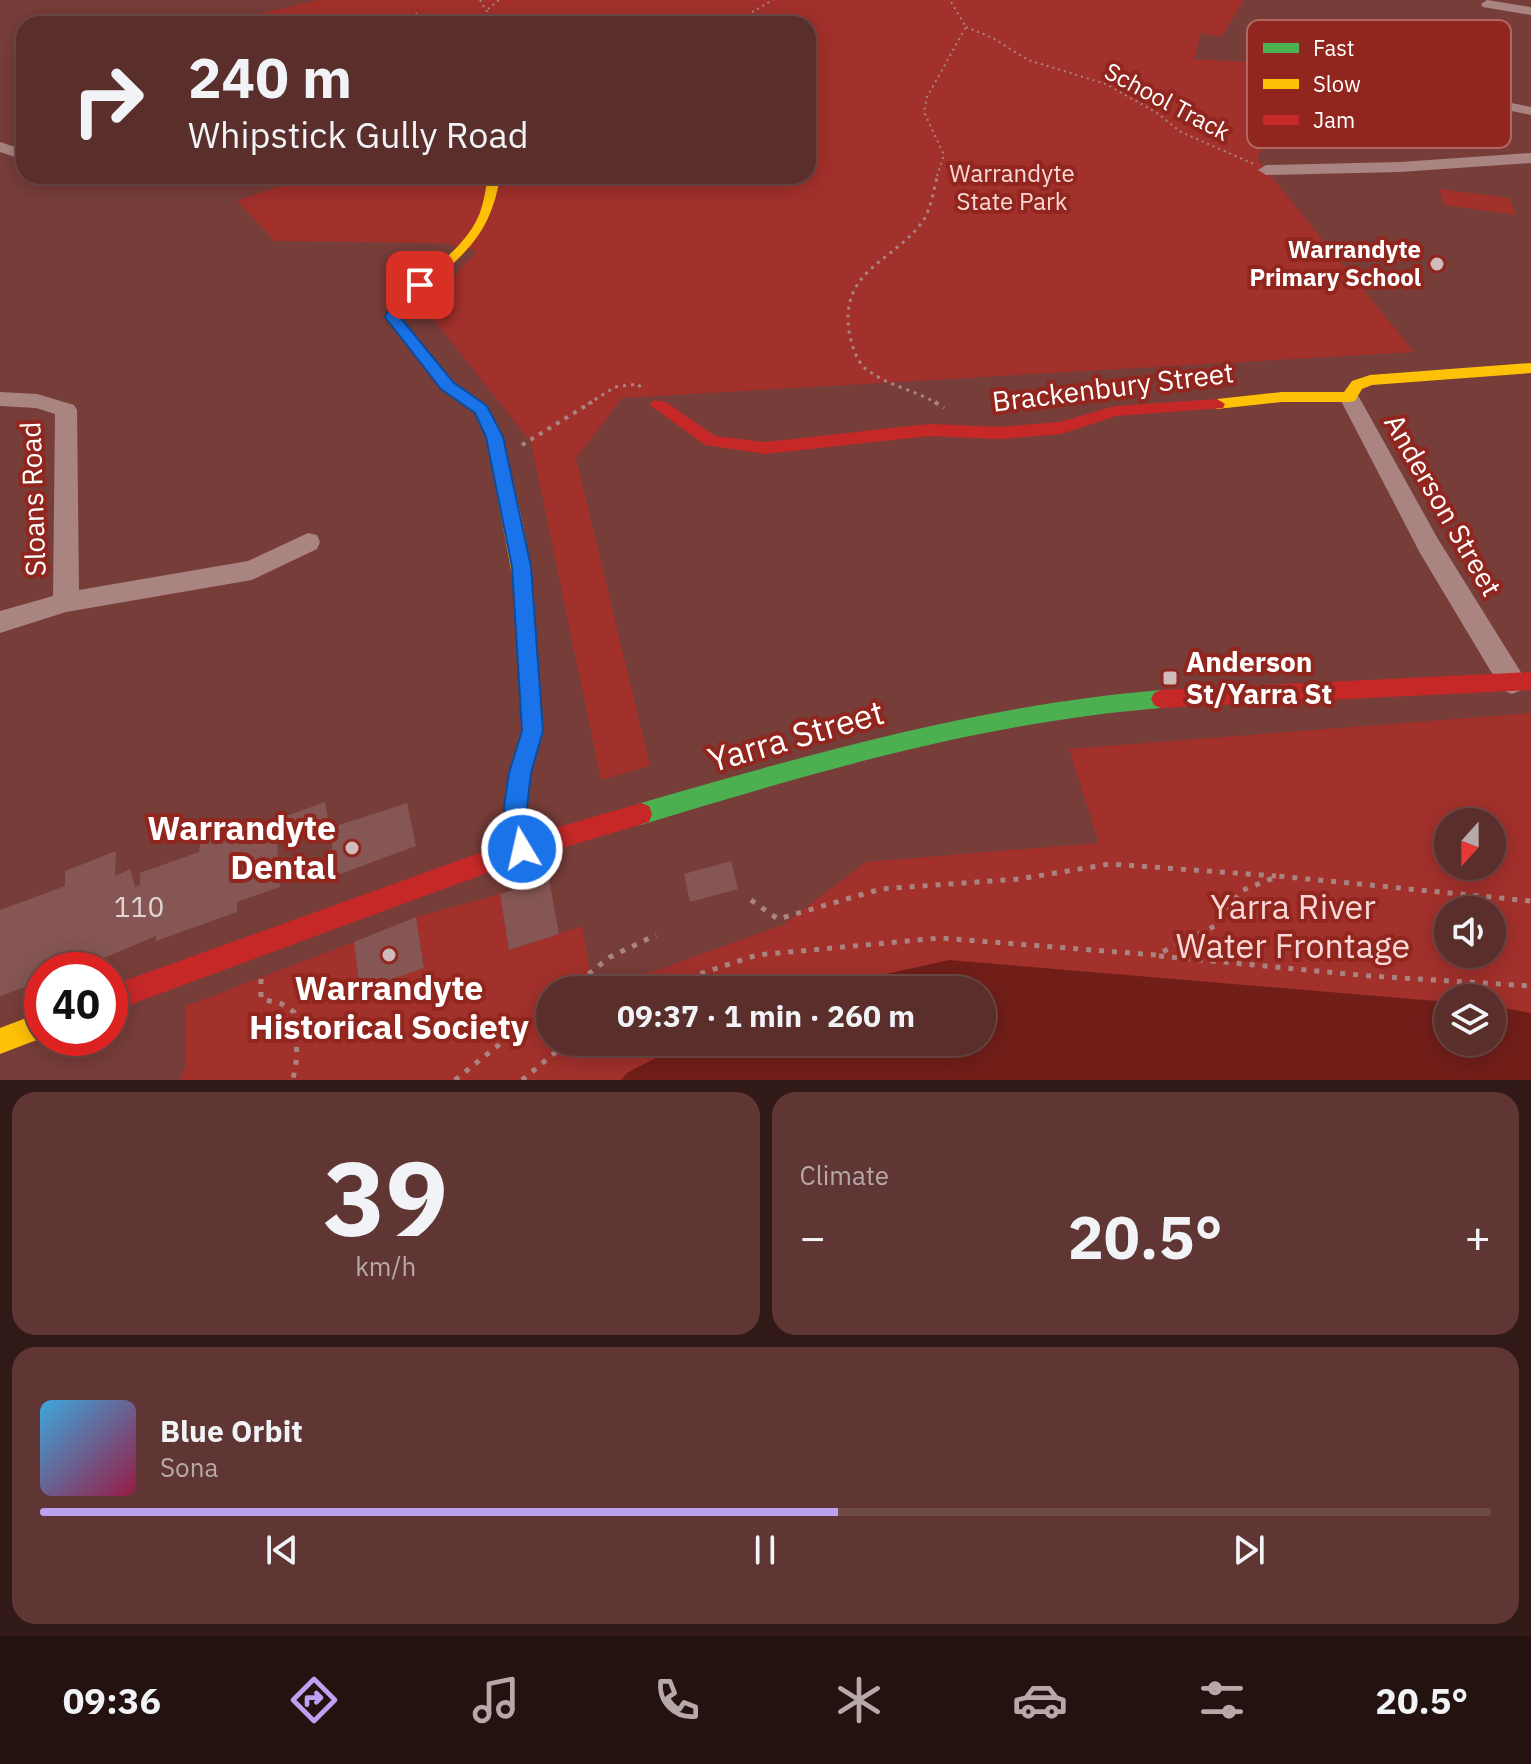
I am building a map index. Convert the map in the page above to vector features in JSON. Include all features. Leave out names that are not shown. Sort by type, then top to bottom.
[{"type":"street","points":[[1487,4],[1531,11]]},
{"type":"street","points":[[1511,107],[1531,111]]},
{"type":"street","points":[[1266,170],[1400,167],[1531,158]]},
{"type":"street","points":[[494,184],[492,214],[483,230],[402,298],[393,317],[447,386],[481,410],[499,459],[522,567],[532,731],[520,773],[516,807],[522,849]]},
{"type":"street","name":"Brackenbury Street","points":[[658,405],[711,441],[765,448],[929,430],[975,432],[1061,428],[1115,411],[1162,410],[1282,397],[1349,397],[1357,385],[1370,380],[1531,368]]},
{"type":"street","name":"Anderson Street","points":[[1349,397],[1429,546],[1522,682]]},
{"type":"street","name":"Sloans Road","points":[[0,399],[37,401],[66,410],[66,602]]},
{"type":"street","points":[[0,622],[66,602],[252,570],[308,542]]},
{"type":"street","name":"Yarra Street","points":[[128,992],[522,849],[897,739],[1014,715],[1128,701],[1522,682]]},
{"type":"street","points":[[0,1041],[24,1032]]},
{"type":"path","points":[[480,0],[491,16]]},
{"type":"path","points":[[488,9],[499,0]]},
{"type":"path","points":[[745,16],[773,0]]},
{"type":"path","points":[[950,0],[966,27],[927,97],[924,112],[944,155],[924,220],[869,270],[852,291],[846,309],[851,342],[863,367],[896,388],[934,401],[975,432]]},
{"type":"path","name":"School Track","points":[[966,27],[993,38],[1028,60],[1106,84],[1157,113],[1181,132],[1266,170]]},
{"type":"path","points":[[499,459],[615,387],[638,384],[658,405]]},
{"type":"path","points":[[751,900],[778,919],[881,889],[1019,879],[1110,864],[1278,876],[1531,901]]},
{"type":"path","points":[[1156,955],[1217,925],[1241,891],[1278,876]]},
{"type":"path","points":[[586,976],[610,957],[656,935]]},
{"type":"path","points":[[693,976],[757,955],[940,938],[1370,976],[1531,986]]},
{"type":"path","points":[[261,970],[261,999],[282,1004],[294,1012],[297,1056],[293,1080]]},
{"type":"path","points":[[455,1080],[536,1015]]},
{"type":"path","points":[[522,1080],[551,1056]]},
{"type":"green space","name":"Warrandyte State Park","points":[[318,0],[1244,0],[1221,37],[1201,33],[1194,59],[1247,62],[1247,148],[1262,148],[1257,159],[1414,352],[622,398],[576,458],[650,766],[601,780],[531,442],[423,306],[478,251],[445,243],[275,241],[237,201],[285,184],[816,184],[816,16],[249,16]]},
{"type":"green space","points":[[1439,189],[1509,198],[1516,215],[1444,205]]},
{"type":"green space","name":"Yarra River Water Frontage","points":[[1531,713],[1531,1015],[1506,1019],[1506,984],[1434,984],[1434,1025],[996,991],[996,976],[641,976],[783,925],[866,862],[1099,843],[1069,749]]},
{"type":"green space","points":[[500,894],[509,950],[582,926],[591,976],[536,976],[536,1056],[711,1056],[671,1080],[180,1080],[185,1067],[186,1006],[354,942],[424,967],[416,917]]},
{"type":"shaded area","points":[[949,960],[1434,1001],[1434,1056],[1506,1056],[1506,1009],[1531,1013],[1531,1080],[621,1080],[627,1073],[659,1056],[996,1056],[996,976],[878,976]]},
{"type":"building","points":[[325,802],[330,828],[407,803],[416,846],[335,876],[331,834],[314,841],[313,830],[277,843],[280,887],[237,902],[237,912],[156,941],[156,936],[118,952],[24,952],[24,987],[0,996],[0,910],[65,886],[65,871],[116,851],[115,876],[130,869],[135,887],[140,885],[140,873],[199,852],[201,837],[220,825],[220,834],[245,826],[246,831]]},
{"type":"building","points":[[731,861],[738,889],[690,902],[684,874]]},
{"type":"building","points":[[549,879],[559,934],[509,950],[500,894]]},
{"type":"building","name":"Warrandyte Historical Society","points":[[416,917],[424,968],[360,990],[354,942]]},
{"type":"traffic: fast","points":[[641,814],[833,758],[963,726],[1094,704],[1161,699]]},
{"type":"traffic: slow","points":[[493,184],[490,202],[470,240],[424,282],[393,317],[447,386],[481,410],[494,437],[522,567],[523,591]]},
{"type":"traffic: slow","points":[[1217,404],[1282,397],[1349,397],[1357,385],[1370,380],[1531,368]]},
{"type":"traffic: slow","points":[[0,1041],[24,1032]]},
{"type":"traffic: jam","points":[[658,405],[711,441],[765,448],[929,430],[999,433],[1061,428],[1115,411],[1217,404]]},
{"type":"traffic: jam","points":[[522,849],[516,807],[520,773],[532,731],[523,591]]},
{"type":"traffic: jam","points":[[1161,699],[1531,681]]},
{"type":"traffic: jam","points":[[128,992],[522,849],[641,814]]},
{"type":"place","name":"Warrandyte Primary School","points":[[1437,264]]},
{"type":"place","name":"Anderson St/Yarra St","points":[[1170,678]]},
{"type":"place","name":"Warrandyte Dental","points":[[352,848]]},
{"type":"place","name":"Warrandyte Historical Society","points":[[389,955]]},
{"type":"route","points":[[420,285],[402,298],[393,317],[447,386],[481,410],[494,437],[522,567],[532,731],[520,773],[516,807],[522,849]]}]
